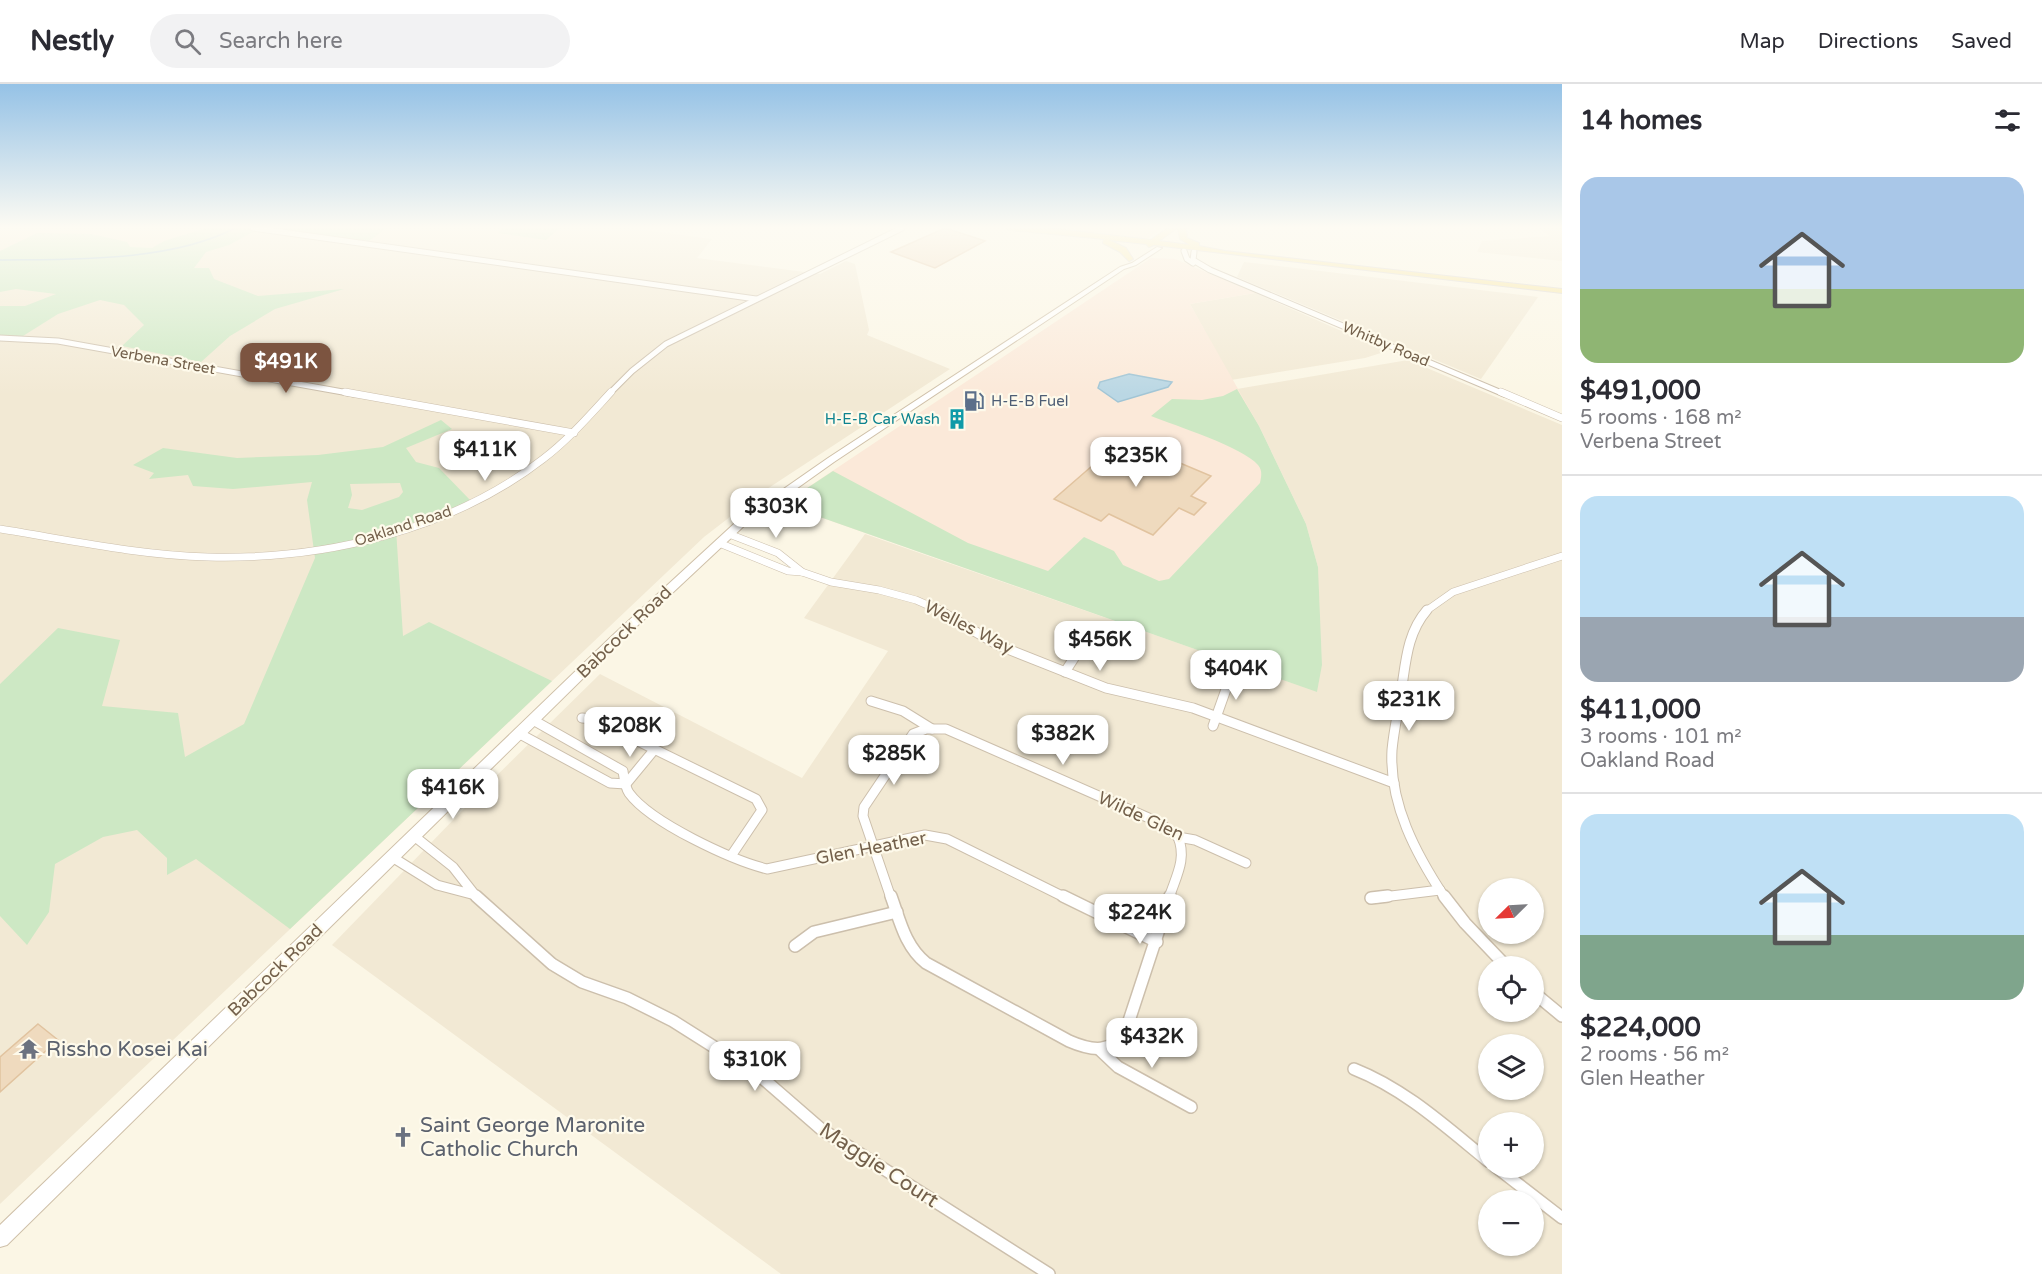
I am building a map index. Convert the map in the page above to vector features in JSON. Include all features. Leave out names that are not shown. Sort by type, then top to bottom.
[{"type":"main road","name":"Babcock Road","points":[[0,1238],[724,538],[783,491],[1094,284]]},
{"type":"main road","points":[[1496,284],[1562,291]]},
{"type":"street","points":[[646,284],[756,299]]},
{"type":"street","name":"Oakland Road","points":[[0,529],[157,552],[208,557],[288,554],[328,548],[392,532],[481,498],[541,461],[574,433],[620,381],[643,359],[685,334],[788,284]]},
{"type":"street","name":"Whitby Road","points":[[1242,284],[1562,418]]},
{"type":"street","name":"Verbena Street","points":[[0,338],[58,341],[574,433]]},
{"type":"street","name":"Welles Way","points":[[724,538],[788,571],[802,572],[831,582],[898,594],[929,605],[1000,646],[1065,672],[1119,692],[1193,708],[1217,716],[1394,783]]},
{"type":"street","name":"Welles Way","points":[[724,538],[780,554],[795,563],[802,572]]},
{"type":"street","points":[[1496,956],[1470,929],[1440,890],[1417,852],[1405,825],[1394,783],[1392,757],[1409,644],[1422,613],[1440,599],[1453,592],[1562,556]]},
{"type":"street","points":[[1065,672],[1074,658]]},
{"type":"street","points":[[1213,726],[1230,678]]},
{"type":"street","name":"Wilde Glen","points":[[872,701],[886,704],[921,719],[932,729],[946,729],[1158,822],[1178,837],[1195,840],[1246,863]]},
{"type":"street","points":[[582,718],[593,719],[756,799],[762,810],[730,856]]},
{"type":"street","name":"Glen Heather","points":[[534,720],[623,771],[628,792],[647,810],[748,866],[767,870],[925,835],[948,838],[1157,942]]},
{"type":"street","points":[[932,729],[913,734],[906,742],[864,807],[864,824],[910,946],[926,963],[1069,1041],[1091,1050],[1100,1050],[1113,1046],[1121,1040],[1157,942],[1182,859],[1183,850],[1178,837]]},
{"type":"street","points":[[520,734],[610,783],[626,784],[654,750]]},
{"type":"street","name":"Maggie Court","points":[[414,836],[453,867],[475,895],[552,964],[582,982],[627,999],[673,1021],[760,1076],[821,1129],[863,1158],[1049,1274]]},
{"type":"street","name":"Maggie Court","points":[[392,857],[437,885],[475,895]]},
{"type":"street","points":[[1371,898],[1440,890]]},
{"type":"street","points":[[795,946],[814,932],[897,912]]},
{"type":"street","points":[[1544,1001],[1562,1016]]},
{"type":"street","points":[[1100,1050],[1118,1067],[1191,1107]]},
{"type":"street","points":[[1354,1069],[1385,1083],[1478,1153]]},
{"type":"street","points":[[1510,1178],[1562,1218]]},
{"type":"shaded area","points":[[0,284],[859,284],[869,330],[867,335],[950,369],[761,493],[704,537],[0,1204]]},
{"type":"shaded area","points":[[1113,284],[1233,284],[1255,293],[1190,304],[1259,426],[1306,524],[1318,568],[1322,665],[1317,692],[783,504]]},
{"type":"shaded area","points":[[1253,284],[1425,284],[1538,297],[1481,379]]},
{"type":"shaded area","points":[[1255,293],[1387,351],[1365,358],[1231,380],[1190,304]]},
{"type":"shaded area","points":[[1408,360],[1562,425],[1562,1274],[781,1274],[332,945],[487,785],[600,674],[802,778],[888,651],[804,618],[865,534],[1316,691],[1318,567],[1306,524],[1259,426],[1237,389]]},
{"type":"green space","points":[[0,284],[226,284],[258,296],[344,289],[275,309],[230,336],[201,362],[122,346],[144,325],[124,305],[100,300],[58,314],[23,336],[0,336],[0,306],[25,306],[56,294],[16,289],[0,292]]},
{"type":"green space","points":[[1237,389],[1259,426],[1306,524],[1318,567],[1322,665],[1317,692],[783,504],[833,471],[968,543],[1048,571],[1084,537],[1114,551],[1123,565],[1159,581],[1169,579],[1260,483],[1261,472],[1258,465],[1238,451],[1151,416],[1172,399],[1202,400],[1223,396]]},
{"type":"green space","points":[[441,420],[452,429],[406,448],[416,462],[439,468],[471,501],[396,529],[403,636],[429,622],[552,681],[290,929],[196,859],[167,875],[167,858],[137,830],[103,837],[55,864],[49,912],[27,945],[0,916],[0,684],[58,628],[120,640],[102,706],[178,713],[185,757],[244,724],[315,558],[307,500],[312,482],[233,489],[193,486],[188,475],[149,479],[154,473],[133,465],[163,448],[237,458],[318,455],[383,447]],"holes":[[[400,483],[403,492],[399,497],[362,510],[348,508],[352,495],[350,484]]]},
{"type":"water","points":[[1129,374],[1172,382],[1168,387],[1118,402],[1098,388],[1100,382]]},
{"type":"building","points":[[1123,439],[1211,476],[1191,496],[1206,503],[1194,515],[1179,508],[1153,535],[1109,514],[1101,521],[1054,499]]},
{"type":"building","name":"Rissho Kosei Kai","points":[[38,1024],[58,1040],[0,1092],[0,1057]]},
{"type":"place","name":"H-E-B Fuel","points":[[974,401]]},
{"type":"place","name":"H-E-B Car Wash","points":[[957,419]]},
{"type":"place","name":"Rissho Kosei Kai","points":[[29,1049]]},
{"type":"place","name":"Saint George Maronite Catholic Church","points":[[403,1137]]}]
